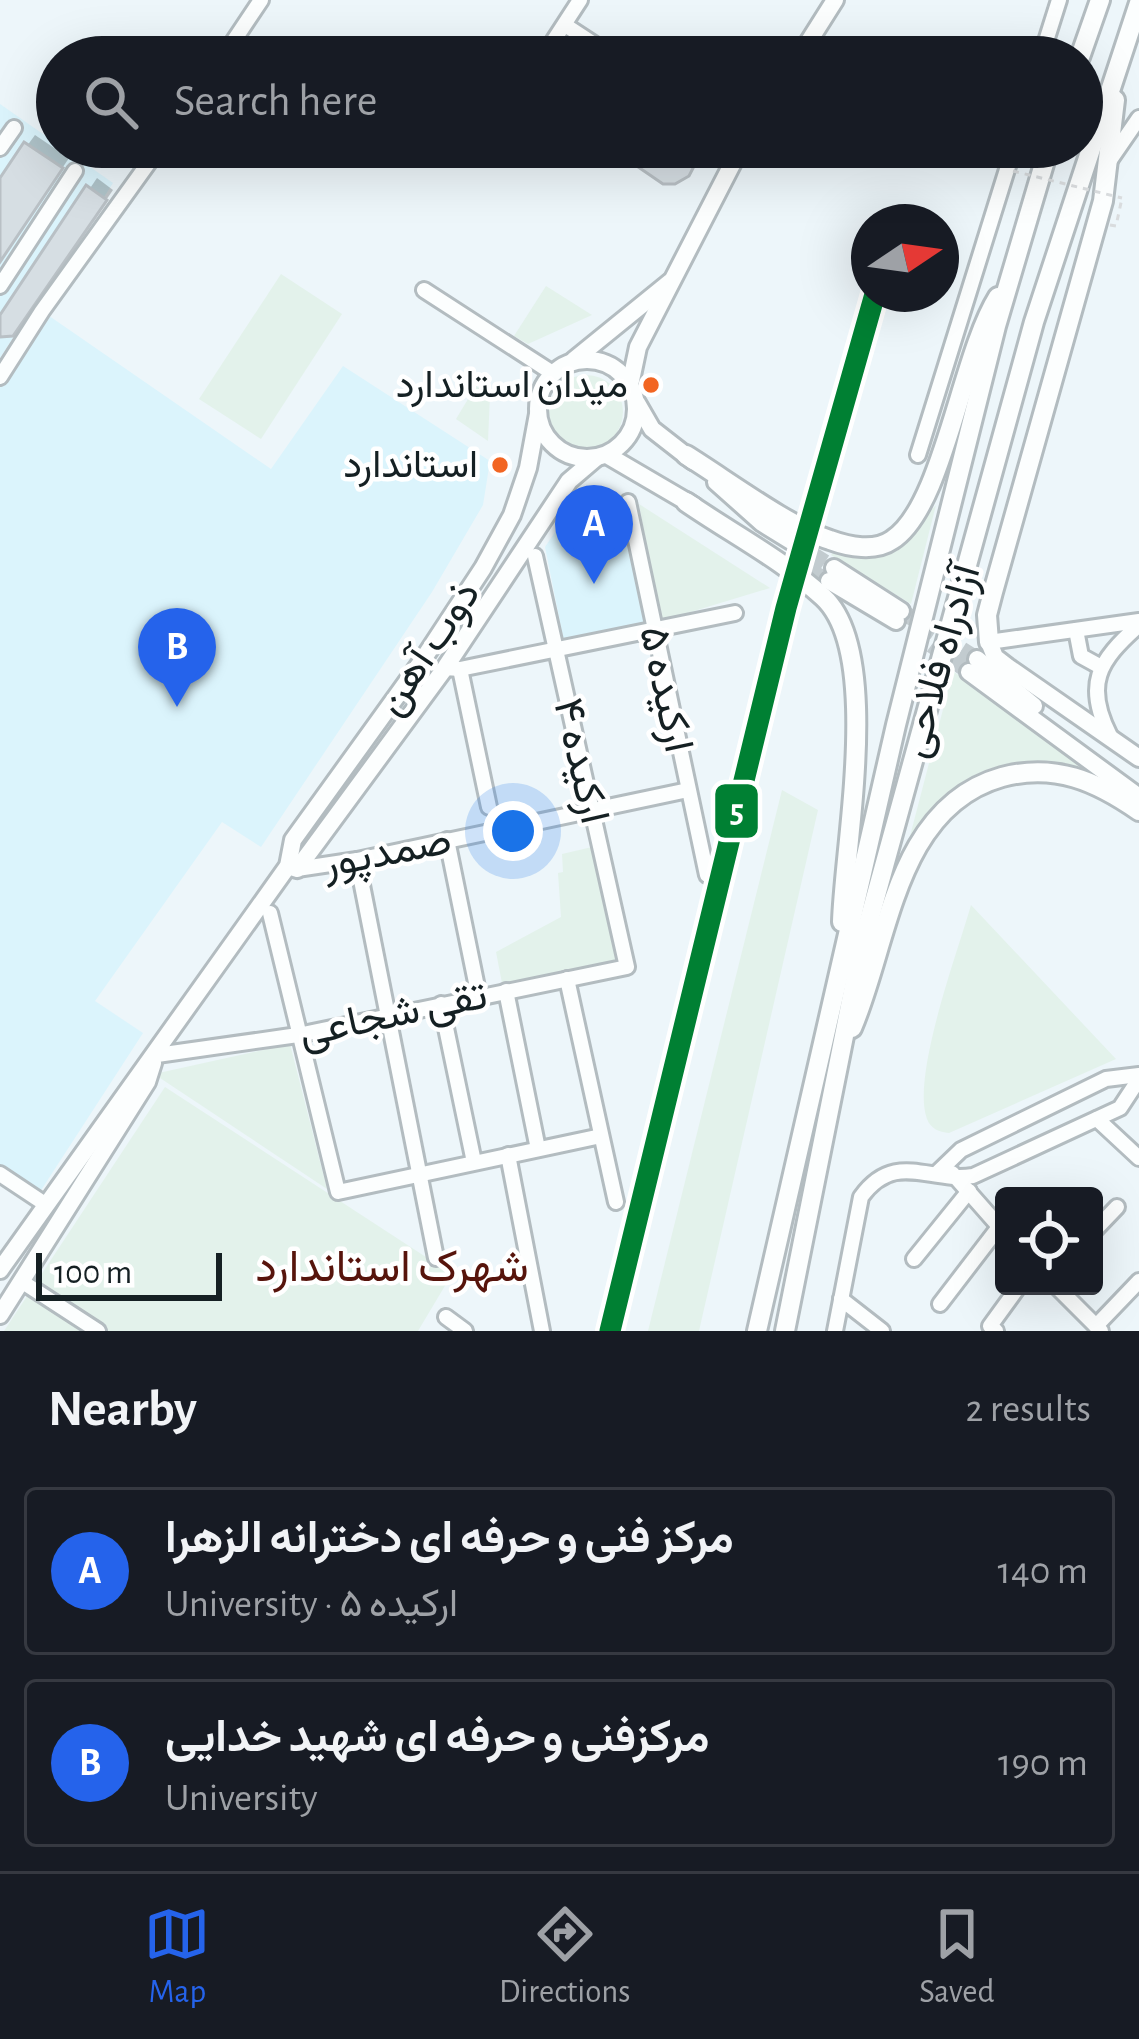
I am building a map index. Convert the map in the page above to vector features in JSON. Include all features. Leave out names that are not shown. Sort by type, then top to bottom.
[{"type":"highway","points":[[1087,36],[1100,0]]},
{"type":"highway","name":"آزادراه فلاحی","points":[[1103,110],[1139,3]]},
{"type":"highway","points":[[989,642],[987,615],[1103,201],[1121,55]]},
{"type":"highway","name":"آزادراه فلاحی","points":[[757,1331],[896,725],[1010,277],[1043,168]]},
{"type":"highway","name":"آزادراه فلاحی","points":[[785,1331],[835,1065],[867,925],[1034,322],[1084,168]]},
{"type":"highway","points":[[686,455],[828,540],[871,548],[894,540],[931,488],[985,317],[1010,277]]},
{"type":"highway","points":[[686,502],[827,600],[841,628],[857,707],[843,875],[842,957]]},
{"type":"highway","points":[[835,1065],[861,1006],[908,865],[928,828],[957,799],[993,780],[1046,770],[1103,786],[1139,811]]},
{"type":"main road","points":[[812,36],[835,0]]},
{"type":"main road","points":[[602,457],[630,434],[638,347],[731,168]]},
{"type":"main road","points":[[571,362],[605,363],[620,372],[652,429],[789,550],[602,457],[564,454],[551,444],[538,414],[539,397],[554,374],[676,278]]},
{"type":"main road","name":"ذوب آهن","points":[[292,867],[293,840],[422,661],[512,515],[528,468],[538,414]]},
{"type":"main road","name":"ذوب آهن","points":[[0,1270],[135,1077],[156,1056],[292,867],[452,669],[568,482],[602,457]]},
{"type":"main road","points":[[832,575],[899,616]]},
{"type":"main road","points":[[989,642],[995,656],[1009,667],[1139,758]]},
{"type":"main road","points":[[422,661],[452,669]]},
{"type":"main road","points":[[973,666],[1139,793]]},
{"type":"main road","name":"ذوب آهن","points":[[0,1315],[146,1082],[156,1056]]},
{"type":"street","points":[[237,36],[261,0]]},
{"type":"street","points":[[558,36],[580,0]]},
{"type":"street","points":[[1048,36],[1059,0]]},
{"type":"street","points":[[565,26],[581,36]]},
{"type":"street","points":[[1108,164],[1139,118]]},
{"type":"street","points":[[0,148],[14,128]]},
{"type":"street","points":[[0,377],[145,168]]},
{"type":"street","points":[[918,454],[1007,168]]},
{"type":"street","points":[[0,286],[75,171]]},
{"type":"street","points":[[424,290],[554,374]]},
{"type":"street","name":"ارکیده ۵","points":[[628,502],[707,875]]},
{"type":"street","name":"ارکیده ۴","points":[[535,556],[627,967]]},
{"type":"street","points":[[489,807],[452,669],[735,613]]},
{"type":"street","points":[[989,642],[1139,623]]},
{"type":"street","points":[[1109,736],[1095,706],[1101,667],[1139,623]]},
{"type":"street","points":[[1076,630],[1081,656],[1101,667]]},
{"type":"street","name":"صمدپور","points":[[292,867],[357,860],[688,790]]},
{"type":"street","points":[[447,840],[479,997]]},
{"type":"street","points":[[357,860],[436,1258]]},
{"type":"street","points":[[271,913],[338,1192],[602,1136]]},
{"type":"street","name":"تقی شجاعی","points":[[156,1056],[298,1035],[627,967]]},
{"type":"street","points":[[567,979],[616,1202]]},
{"type":"street","points":[[506,991],[538,1149]]},
{"type":"street","points":[[441,1004],[473,1162]]},
{"type":"street","points":[[956,1178],[973,1175],[1120,1108],[1139,1077]]},
{"type":"street","points":[[941,1168],[961,1150],[1106,1079],[1139,1077]]},
{"type":"street","points":[[1097,1118],[1139,1158]]},
{"type":"street","points":[[508,1155],[542,1331]]},
{"type":"street","points":[[835,1331],[861,1197],[871,1184],[899,1171],[941,1168],[995,1222]]},
{"type":"street","points":[[0,1174],[44,1204]]},
{"type":"street","points":[[914,1259],[969,1191]]},
{"type":"street","points":[[1103,1222],[1117,1207]]},
{"type":"street","points":[[940,1304],[995,1238]]},
{"type":"street","points":[[21,1280],[98,1331]]},
{"type":"street","points":[[1065,1295],[1099,1329],[1139,1281]]},
{"type":"street","points":[[996,1331],[990,1326],[1012,1295]]},
{"type":"street","points":[[841,1299],[883,1331]]},
{"type":"street","points":[[446,1317],[462,1330]]},
{"type":"path","points":[[1013,171],[1122,198],[1116,226]]},
{"type":"shaded area","points":[[0,104],[36,129],[36,168],[92,168],[113,183],[0,358]]},
{"type":"shaded area","points":[[281,274],[342,314],[261,439],[199,399]]},
{"type":"shaded area","points":[[546,286],[592,315],[528,344],[514,336]]},
{"type":"shaded area","points":[[42,311],[271,469],[343,366],[490,461],[483,505],[432,592],[261,847],[222,822],[95,1001],[143,1033],[36,1198],[0,1174],[0,375]]},
{"type":"shaded area","points":[[586,375],[612,386],[623,412],[612,438],[586,449],[560,438],[549,412],[560,386]]},
{"type":"shaded area","points":[[476,386],[490,395],[488,441],[456,419]]},
{"type":"shaded area","points":[[619,495],[644,622],[564,642],[545,547],[574,504]]},
{"type":"shaded area","points":[[639,504],[770,588],[661,621]]},
{"type":"shaded area","points":[[936,505],[911,604],[831,555],[835,550],[910,533]]},
{"type":"shaded area","points":[[953,671],[1099,775],[1040,763],[990,768],[948,794],[909,840]]},
{"type":"shaded area","points":[[782,790],[818,810],[699,1331],[648,1331]]},
{"type":"shaded area","points":[[592,847],[619,962],[502,983],[496,952],[561,917],[558,873],[563,872],[562,854]]},
{"type":"shaded area","points":[[971,905],[1116,1059],[949,1133],[936,1129],[927,1119],[925,1074]]},
{"type":"shaded area","points":[[290,1044],[327,1189],[154,1074]]},
{"type":"shaded area","points":[[165,1087],[452,1274],[418,1331],[4,1331]]},
{"type":"building","points":[[24,142],[36,150],[36,168],[63,168],[0,262],[0,178]]},
{"type":"building","points":[[640,168],[693,168],[675,184],[663,184]]},
{"type":"building","points":[[86,185],[107,200],[13,336],[0,337],[0,315]]},
{"type":"tunnel","points":[[791,541],[834,568]]},
{"type":"tunnel","points":[[787,560],[829,581]]},
{"type":"tunnel","points":[[901,611],[977,659]]},
{"type":"tunnel","points":[[912,631],[969,672]]},
{"type":"transit line","name":"5","points":[[610,1331],[786,608],[870,312]]},
{"type":"place","name":"میدان استاندارد","points":[[651,385]]},
{"type":"place","name":"استاندارد","points":[[500,465]]},
{"type":"place","name":"مرکز فنی و حرفه ای دخترانه الزهرا","points":[[594,584]]},
{"type":"place","name":"مرکزفنی و حرفه ای شهید خدایی","points":[[177,707]]},
{"type":"district","name":"شهرک استاندارد","points":[[392,1267]]}]
